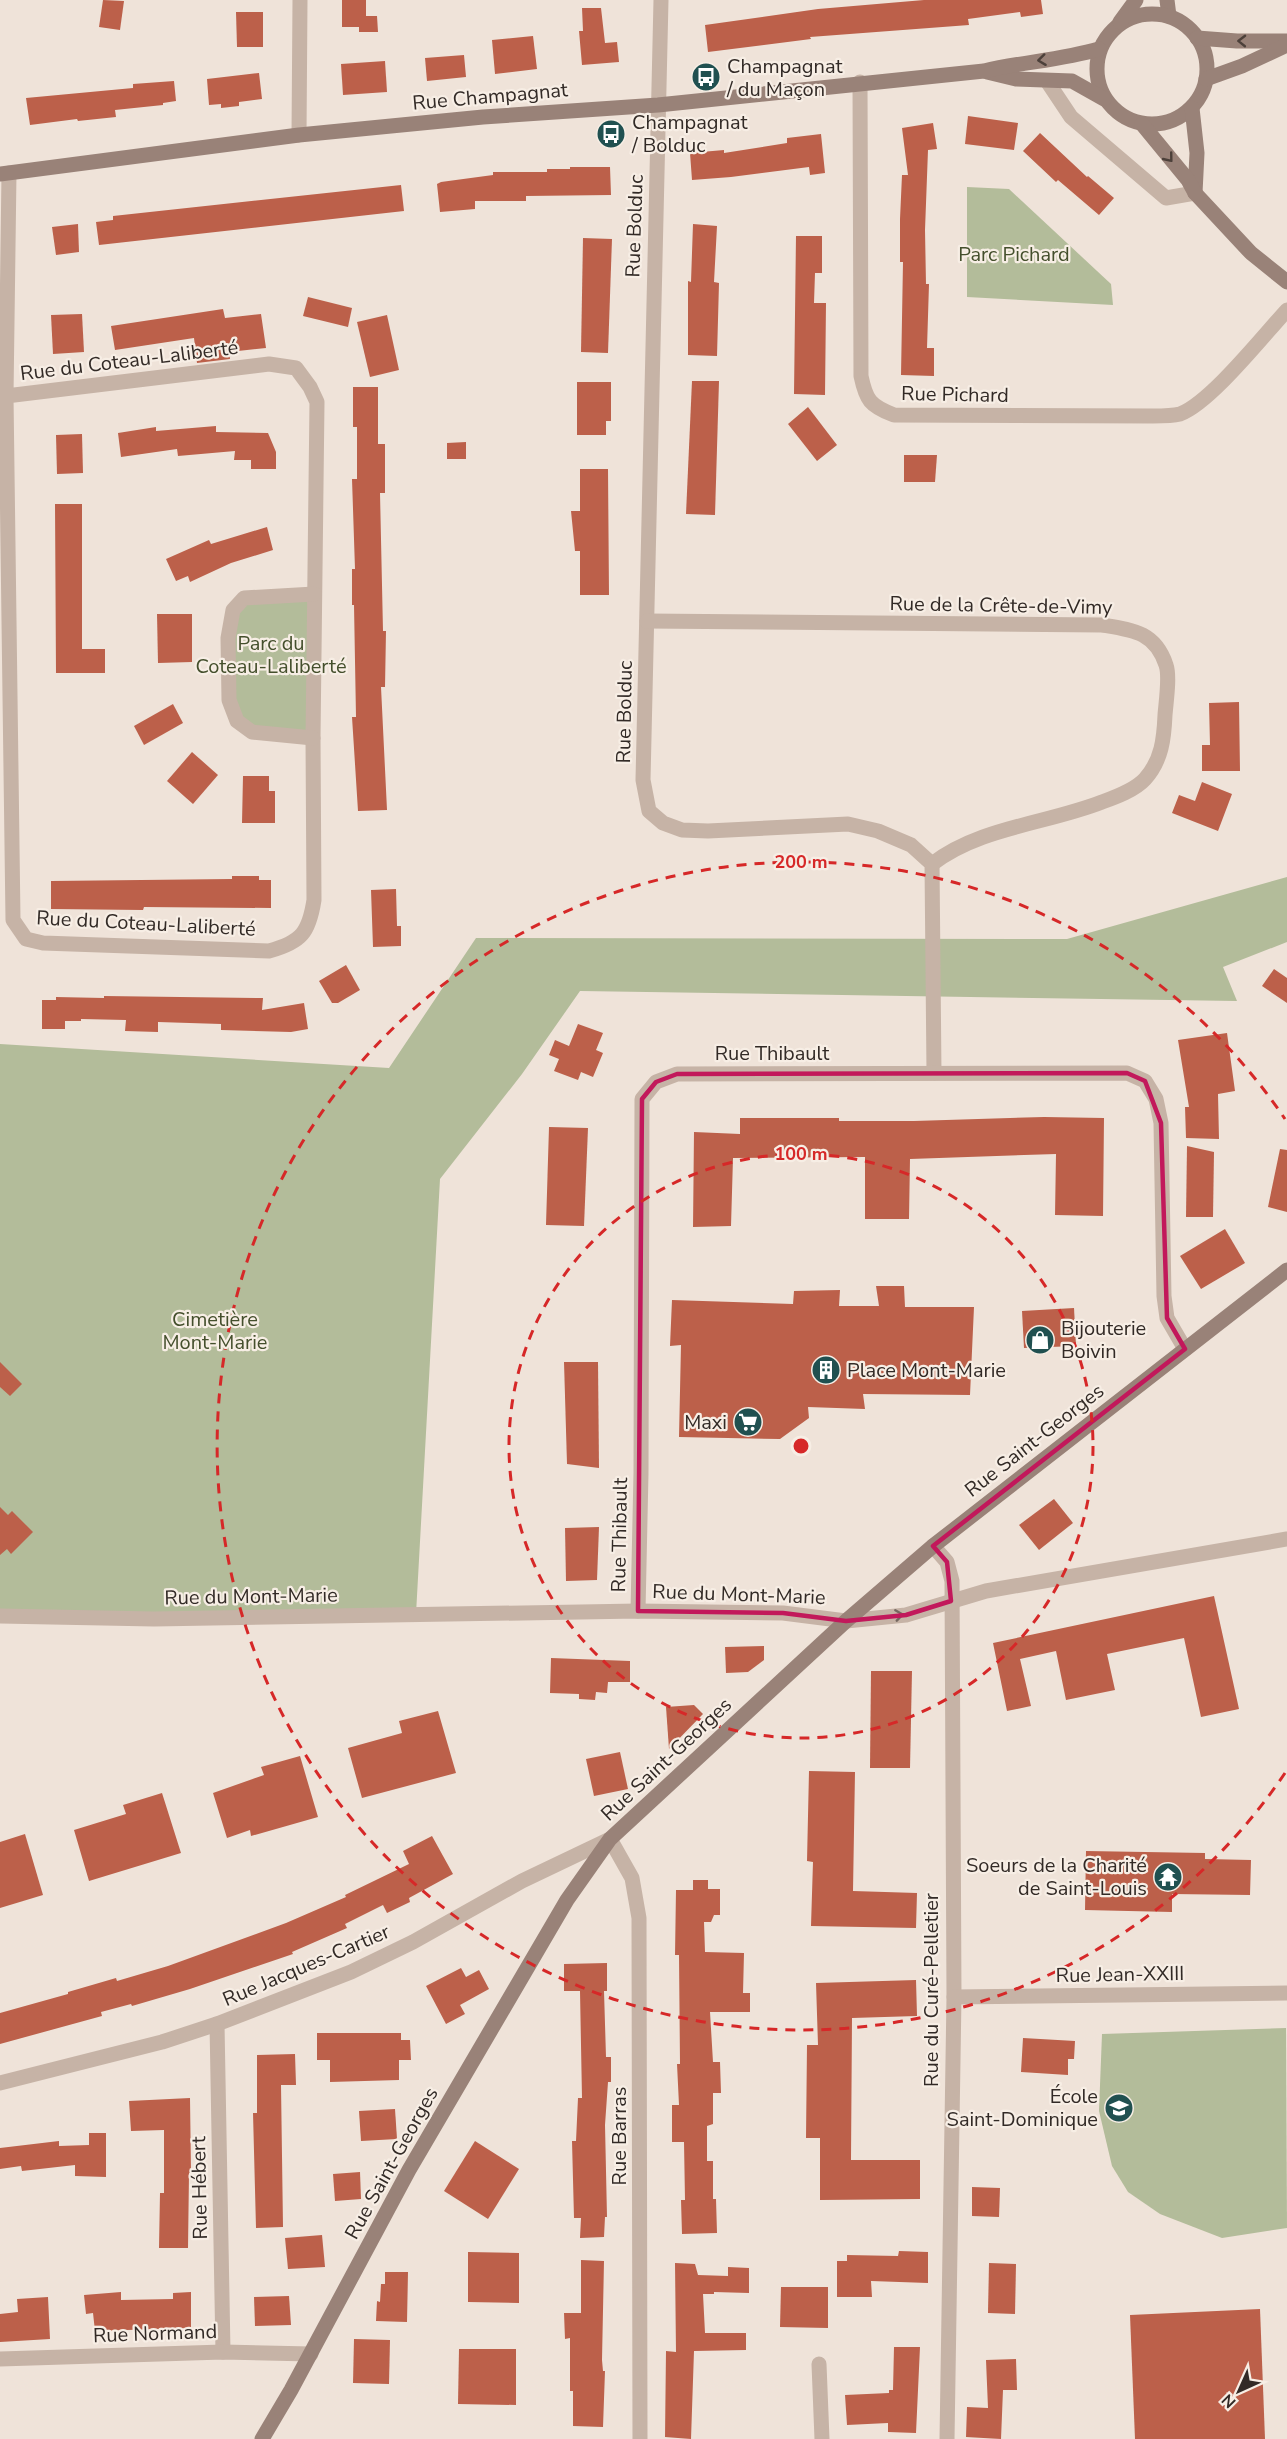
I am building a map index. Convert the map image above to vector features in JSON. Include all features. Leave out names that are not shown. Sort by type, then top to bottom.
[{"type":"street","points":[[299,135],[300,0]]},
{"type":"street","name":"Rue Bolduc","points":[[661,0],[650,402],[644,780],[649,811],[663,823],[682,830],[708,831],[848,824],[879,831],[910,844],[932,864]]},
{"type":"street","points":[[1119,24],[1135,16],[1152,14],[1168,16],[1185,25],[1197,38],[1206,58],[1206,80],[1201,95],[1192,108],[1177,119],[1160,124],[1142,124],[1127,119],[1114,111],[1104,99],[1098,83],[1096,66],[1099,50],[1136,0]]},
{"type":"street","points":[[1167,0],[1168,16]]},
{"type":"street","points":[[1197,38],[1287,43]]},
{"type":"street","points":[[1206,80],[1245,65],[1287,43]]},
{"type":"street","name":"Rue Champagnat","points":[[4,174],[299,135],[483,117],[658,105],[860,82],[984,71],[1017,63],[1077,56],[1099,50]]},
{"type":"street","name":"Rue Champagnat","points":[[984,71],[1016,79],[1072,81],[1104,99]]},
{"type":"street","points":[[1047,81],[1071,117],[1166,198],[1195,193]]},
{"type":"street","name":"Rue Pichard","points":[[860,82],[861,376],[865,396],[877,409],[894,415],[1153,416],[1179,414],[1193,407],[1210,393],[1287,310]]},
{"type":"street","points":[[1192,108],[1197,153],[1195,193]]},
{"type":"street","points":[[1142,124],[1188,180],[1195,193],[1251,253],[1287,282]]},
{"type":"street","points":[[3,397],[4,174]]},
{"type":"street","name":"Rue du Coteau-Laliberté","points":[[269,364],[296,368],[310,387],[317,402],[314,594],[314,900],[310,922],[303,935],[286,946],[269,951],[43,943],[26,939],[13,920],[3,397],[269,364]]},
{"type":"street","points":[[313,738],[252,732],[237,721],[229,700],[228,638],[233,610],[244,598],[314,594]]},
{"type":"street","name":"Rue de la Crête-de-Vimy","points":[[648,621],[1102,625],[1145,635],[1159,650],[1167,668],[1163,745],[1145,780],[1121,795],[1079,811],[972,840],[949,850],[932,864]]},
{"type":"street","points":[[932,864],[934,1073]]},
{"type":"street","name":"Rue Thibault","points":[[638,1611],[641,1473],[642,1099],[656,1082],[677,1074],[934,1073],[1126,1073],[1145,1081],[1156,1099],[1161,1123],[1164,1296],[1167,1318],[1185,1349]]},
{"type":"street","name":"Rue Saint-Georges","points":[[262,2439],[311,2354],[409,2170],[567,1900],[610,1839],[846,1621],[933,1546],[1287,1270]]},
{"type":"street","name":"Rue du Mont-Marie","points":[[0,1616],[154,1619],[638,1611],[783,1613],[846,1621],[906,1615],[986,1591],[1287,1539]]},
{"type":"street","name":"Rue du Curé-Pelletier","points":[[933,1546],[947,1562],[952,1581],[954,1997],[947,2439]]},
{"type":"street","name":"Rue Jacques-Cartier","points":[[0,2083],[162,2042],[217,2024],[351,1972],[413,1942],[522,1881],[610,1839]]},
{"type":"street","name":"Rue Barras","points":[[610,1839],[632,1878],[639,1918],[640,2439]]},
{"type":"street","name":"Rue Jean-XXIII","points":[[954,1997],[1287,1994]]},
{"type":"street","name":"Rue Hébert","points":[[217,2024],[223,2352]]},
{"type":"street","name":"Rue Normand","points":[[0,2359],[223,2352],[311,2354]]},
{"type":"street","points":[[819,2364],[822,2439]]},
{"type":"highlighted area","points":[[1127,1073],[1145,1081],[1161,1123],[1167,1318],[1185,1349],[933,1546],[947,1562],[951,1601],[906,1615],[846,1621],[783,1613],[638,1611],[642,1099],[656,1082],[677,1074]]},
{"type":"green space","name":"Parc Pichard","points":[[967,187],[1009,189],[1111,284],[1113,305],[967,297]]},
{"type":"green space","name":"Parc du Coteau-Laliberté","points":[[314,594],[313,738],[266,734],[237,721],[228,638],[244,598]]},
{"type":"green space","name":"Cimetière Mont-Marie","points":[[1287,877],[1287,942],[1223,967],[1237,1001],[580,991],[522,1074],[440,1179],[416,1614],[0,1616],[0,1044],[389,1068],[476,938],[1067,939]]},
{"type":"green space","points":[[1286,2028],[1287,2228],[1222,2238],[1160,2214],[1128,2192],[1112,2166],[1099,2111],[1102,2034]]},
{"type":"building","points":[[103,0],[124,1],[120,30],[99,27]]},
{"type":"building","points":[[342,0],[366,0],[366,16],[377,16],[378,32],[359,32],[359,27],[342,27]]},
{"type":"building","points":[[924,0],[1041,0],[1043,14],[1021,17],[1020,12],[968,19],[969,25],[810,37],[811,39],[708,52],[705,25],[818,9]]},
{"type":"building","points":[[582,8],[601,8],[605,43],[617,42],[619,62],[582,65],[579,31],[583,31]]},
{"type":"building","points":[[236,12],[263,12],[263,47],[237,47]]},
{"type":"building","points":[[533,36],[537,69],[495,74],[492,40]]},
{"type":"building","points":[[464,55],[466,77],[427,81],[425,58]]},
{"type":"building","points":[[385,61],[387,92],[343,95],[341,64]]},
{"type":"building","points":[[259,73],[262,99],[239,102],[239,106],[221,108],[221,104],[209,105],[207,79]]},
{"type":"building","points":[[174,81],[176,101],[163,103],[163,105],[115,110],[116,117],[30,125],[26,98],[133,88],[133,84]]},
{"type":"building","points":[[968,116],[1018,123],[1014,150],[965,144]]},
{"type":"building","points":[[933,123],[937,149],[928,150],[925,230],[926,284],[929,284],[927,348],[934,348],[934,376],[901,375],[903,262],[900,262],[900,219],[902,175],[908,175],[902,128]]},
{"type":"building","points":[[1040,133],[1087,177],[1114,198],[1099,215],[1058,180],[1056,182],[1023,151]]},
{"type":"building","points":[[821,134],[825,173],[810,175],[809,167],[692,180],[690,153],[724,150],[724,153],[787,143],[787,138]]},
{"type":"building","points":[[570,167],[610,167],[611,195],[526,196],[526,201],[475,201],[475,209],[440,212],[437,184],[441,182],[493,175],[493,172],[547,172],[547,169],[570,169]]},
{"type":"building","points":[[401,185],[404,211],[99,245],[96,222],[113,220],[113,216]]},
{"type":"building","points":[[78,224],[79,252],[56,255],[52,227]]},
{"type":"building","points":[[693,224],[717,226],[714,282],[719,283],[717,356],[688,355],[688,281],[691,282]]},
{"type":"building","points":[[796,236],[822,236],[822,273],[815,273],[814,303],[826,303],[825,395],[794,394]]},
{"type":"building","points":[[583,238],[612,239],[608,353],[581,352]]},
{"type":"building","points":[[308,297],[352,308],[348,327],[303,316]]},
{"type":"building","points":[[223,309],[225,318],[261,314],[266,348],[229,352],[230,359],[197,363],[194,338],[115,350],[111,326]]},
{"type":"building","points":[[82,314],[84,352],[53,354],[51,315]]},
{"type":"building","points":[[387,315],[399,370],[370,377],[357,322]]},
{"type":"building","points":[[692,381],[719,381],[715,515],[686,514]]},
{"type":"building","points":[[577,382],[611,382],[611,421],[606,421],[606,435],[577,435]]},
{"type":"building","points":[[353,387],[378,387],[378,444],[385,444],[385,493],[380,493],[383,631],[386,631],[385,687],[381,687],[387,810],[358,811],[352,717],[356,717],[354,605],[352,605],[352,569],[355,569],[352,479],[357,479],[357,427],[353,427]]},
{"type":"building","points":[[808,407],[837,445],[817,461],[788,424]]},
{"type":"building","points":[[216,426],[216,432],[268,433],[276,452],[276,469],[251,469],[251,460],[234,460],[235,451],[178,456],[177,449],[121,457],[118,433],[156,427],[156,431]]},
{"type":"building","points":[[82,434],[83,473],[57,474],[56,435]]},
{"type":"building","points":[[466,442],[466,459],[447,459],[447,443]]},
{"type":"building","points":[[904,455],[937,455],[935,482],[904,482]]},
{"type":"building","points":[[580,469],[608,469],[609,595],[580,595],[580,551],[575,551],[571,511],[580,511]]},
{"type":"building","points":[[55,504],[82,504],[82,649],[105,649],[105,673],[56,673]]},
{"type":"building","points":[[267,527],[273,550],[231,563],[190,582],[188,576],[176,581],[166,559],[209,540],[211,544]]},
{"type":"building","points":[[157,614],[192,614],[192,662],[158,663]]},
{"type":"building","points":[[1239,702],[1240,771],[1202,771],[1202,745],[1210,745],[1209,703]]},
{"type":"building","points":[[173,704],[183,723],[144,745],[134,726]]},
{"type":"building","points":[[192,752],[218,775],[193,804],[167,781]]},
{"type":"building","points":[[243,776],[269,776],[269,791],[275,791],[275,823],[242,823]]},
{"type":"building","points":[[1202,782],[1232,794],[1218,831],[1172,813],[1179,795],[1195,801]]},
{"type":"building","points":[[232,876],[259,876],[259,880],[271,880],[271,908],[51,909],[51,881],[232,879]]},
{"type":"building","points":[[396,889],[397,926],[401,926],[401,946],[373,947],[371,890]]},
{"type":"building","points":[[346,965],[360,990],[338,1003],[332,1003],[319,981]]},
{"type":"building","points":[[1274,969],[1287,978],[1287,1003],[1262,986]]},
{"type":"building","points":[[104,996],[263,998],[262,1010],[304,1003],[308,1029],[291,1032],[221,1030],[221,1024],[158,1022],[158,1032],[125,1031],[126,1020],[81,1019],[81,1021],[65,1021],[65,1029],[42,1029],[42,1000],[56,1000],[56,997],[104,998]]},
{"type":"building","points":[[578,1024],[603,1033],[596,1050],[603,1053],[593,1077],[581,1072],[578,1080],[554,1071],[559,1059],[549,1055],[555,1040],[569,1046]]},
{"type":"building","points":[[1227,1033],[1235,1091],[1218,1094],[1219,1139],[1186,1138],[1185,1107],[1189,1107],[1178,1040]]},
{"type":"building","points":[[1044,1117],[1104,1118],[1103,1216],[1055,1215],[1056,1154],[910,1159],[909,1219],[865,1219],[865,1157],[733,1158],[731,1226],[693,1227],[694,1132],[740,1134],[740,1118],[914,1121]]},
{"type":"building","points":[[549,1127],[588,1128],[584,1226],[546,1225]]},
{"type":"building","points":[[1187,1146],[1214,1152],[1213,1217],[1186,1217]]},
{"type":"building","points":[[1280,1149],[1287,1150],[1287,1212],[1268,1207]]},
{"type":"building","points":[[1225,1229],[1245,1263],[1201,1289],[1180,1256]]},
{"type":"building","name":"Place Mont-Marie","points":[[876,1286],[904,1286],[905,1307],[974,1307],[970,1395],[863,1394],[865,1409],[808,1407],[809,1418],[780,1439],[679,1437],[681,1345],[670,1346],[672,1300],[793,1304],[794,1291],[840,1290],[839,1306],[879,1306]]},
{"type":"building","points":[[1074,1308],[1076,1346],[1024,1348],[1022,1311]]},
{"type":"building","points":[[0,1362],[22,1384],[10,1396],[0,1387]]},
{"type":"building","points":[[564,1362],[598,1362],[599,1468],[567,1464]]},
{"type":"building","points":[[1054,1499],[1073,1523],[1039,1550],[1019,1525]]},
{"type":"building","points":[[0,1507],[8,1515],[12,1511],[33,1532],[11,1554],[7,1549],[0,1555]]},
{"type":"building","points":[[599,1527],[597,1580],[566,1581],[565,1528]]},
{"type":"building","points":[[1214,1596],[1239,1709],[1201,1717],[1184,1638],[1107,1654],[1115,1690],[1066,1700],[1056,1651],[1020,1659],[1031,1706],[1007,1711],[993,1643]]},
{"type":"building","points":[[764,1646],[764,1660],[748,1672],[726,1673],[725,1647]]},
{"type":"building","points":[[551,1658],[630,1661],[630,1682],[608,1682],[607,1693],[596,1692],[595,1700],[579,1699],[579,1694],[550,1693]]},
{"type":"building","points":[[871,1671],[912,1671],[910,1768],[870,1768]]},
{"type":"building","points":[[694,1705],[703,1714],[669,1749],[666,1707]]},
{"type":"building","points":[[438,1711],[456,1773],[362,1798],[348,1748],[402,1733],[399,1721]]},
{"type":"building","points":[[620,1752],[628,1789],[594,1796],[586,1759]]},
{"type":"building","points":[[300,1756],[318,1817],[251,1836],[250,1830],[227,1838],[213,1793],[264,1775],[261,1767]]},
{"type":"building","points":[[809,1771],[855,1772],[853,1891],[917,1893],[916,1928],[811,1926],[813,1862],[807,1861]]},
{"type":"building","points":[[162,1793],[181,1853],[89,1881],[74,1830],[126,1814],[123,1805]]},
{"type":"building","points":[[25,1834],[43,1895],[0,1908],[0,1842]]},
{"type":"building","points":[[432,1836],[453,1874],[409,1898],[410,1902],[387,1913],[383,1905],[345,1924],[347,1928],[292,1952],[293,1954],[190,1989],[132,2006],[131,2004],[101,2012],[102,2016],[0,2044],[0,2013],[116,1978],[117,1981],[168,1966],[286,1923],[346,1897],[345,1895],[409,1864],[403,1851]]},
{"type":"building","name":"Soeurs de la Charité de Saint-Louis","points":[[1086,1851],[1205,1853],[1205,1859],[1251,1860],[1250,1895],[1172,1894],[1172,1912],[1085,1910]]},
{"type":"building","points":[[693,1880],[708,1880],[708,1889],[720,1889],[720,1915],[714,1915],[711,1922],[704,1922],[705,1952],[744,1953],[743,1993],[750,1993],[750,2012],[710,2012],[713,2062],[720,2062],[721,2093],[713,2093],[713,2124],[707,2126],[707,2161],[713,2161],[713,2199],[716,2199],[717,2233],[682,2234],[681,2200],[685,2200],[684,2142],[672,2142],[672,2105],[679,2105],[677,2064],[680,2064],[679,1955],[675,1955],[676,1890],[693,1890]]},
{"type":"building","points":[[607,1963],[607,1991],[604,1991],[606,2057],[611,2057],[611,2082],[608,2082],[605,2125],[607,2217],[605,2217],[604,2237],[580,2238],[581,2218],[574,2218],[572,2141],[576,2141],[578,2098],[582,2098],[580,1991],[564,1991],[564,1964]]},
{"type":"building","points":[[461,1968],[466,1977],[479,1970],[489,1989],[460,2005],[465,2014],[446,2024],[426,1986]]},
{"type":"building","points":[[916,1980],[917,2016],[852,2018],[851,2160],[920,2160],[920,2199],[820,2200],[820,2138],[806,2138],[807,2045],[818,2045],[816,1983]]},
{"type":"building","points":[[317,2033],[401,2033],[401,2040],[410,2040],[411,2060],[399,2060],[399,2080],[330,2082],[330,2060],[317,2060]]},
{"type":"building","points":[[1023,2038],[1075,2041],[1074,2059],[1068,2059],[1068,2075],[1021,2072]]},
{"type":"building","points":[[295,2054],[296,2085],[281,2085],[283,2227],[256,2228],[253,2113],[257,2113],[257,2055]]},
{"type":"building","points":[[190,2098],[191,2173],[189,2173],[188,2248],[159,2248],[160,2193],[164,2193],[164,2130],[131,2131],[129,2101]]},
{"type":"building","points":[[395,2109],[397,2139],[361,2141],[359,2111]]},
{"type":"building","points":[[89,2133],[106,2133],[106,2177],[75,2176],[75,2165],[22,2171],[21,2166],[0,2169],[0,2148],[59,2141],[59,2146],[89,2145]]},
{"type":"building","points":[[475,2141],[519,2169],[488,2219],[444,2191]]},
{"type":"building","points":[[360,2172],[361,2199],[335,2201],[333,2174]]},
{"type":"building","points":[[972,2187],[1000,2188],[999,2217],[972,2216]]},
{"type":"building","points":[[322,2235],[325,2267],[288,2269],[285,2238]]},
{"type":"building","points":[[899,2251],[928,2252],[928,2283],[871,2281],[872,2297],[837,2297],[837,2261],[847,2261],[847,2255],[898,2256]]},
{"type":"building","points":[[468,2252],[519,2253],[519,2303],[468,2302]]},
{"type":"building","points":[[581,2260],[604,2261],[603,2427],[573,2426],[573,2391],[570,2391],[570,2338],[565,2339],[564,2313],[581,2313]]},
{"type":"building","points":[[675,2263],[695,2264],[698,2275],[728,2276],[728,2267],[749,2268],[749,2293],[703,2294],[705,2333],[746,2333],[746,2350],[694,2351],[691,2439],[665,2437],[666,2351],[676,2352]]},
{"type":"building","points":[[989,2263],[1016,2264],[1015,2314],[988,2313]]},
{"type":"building","points":[[385,2272],[408,2272],[407,2322],[376,2321],[377,2301],[380,2302],[381,2284],[385,2284]]},
{"type":"building","points":[[781,2287],[828,2287],[828,2328],[780,2327]]},
{"type":"building","points":[[121,2292],[121,2300],[173,2299],[173,2293],[191,2292],[191,2328],[95,2331],[93,2313],[86,2314],[84,2295]]},
{"type":"building","points":[[289,2296],[291,2325],[255,2326],[254,2297]]},
{"type":"building","points":[[48,2297],[50,2339],[0,2342],[0,2314],[18,2312],[17,2299]]},
{"type":"building","points":[[1260,2309],[1265,2439],[1135,2439],[1130,2315]]},
{"type":"building","points":[[354,2339],[390,2340],[389,2384],[353,2383]]},
{"type":"building","points":[[894,2347],[920,2347],[916,2433],[888,2432],[888,2423],[847,2425],[845,2395],[889,2393],[889,2390],[893,2390]]},
{"type":"building","points":[[459,2349],[516,2349],[516,2405],[458,2404]]},
{"type":"building","points":[[1016,2359],[1017,2390],[1003,2390],[1001,2439],[966,2437],[967,2407],[988,2408],[986,2360]]},
{"type":"place","name":"Champagnat / du Maçon","points":[[706,77]]},
{"type":"place","name":"Champagnat / Bolduc","points":[[611,134]]},
{"type":"place","name":"Bijouterie Boivin","points":[[1040,1340]]},
{"type":"place","name":"Place Mont-Marie","points":[[826,1370]]},
{"type":"place","name":"Maxi","points":[[748,1422]]},
{"type":"place","name":"Soeurs de la Charité de Saint-Louis","points":[[1168,1877]]},
{"type":"place","name":"École Saint-Dominique","points":[[1119,2108]]}]
